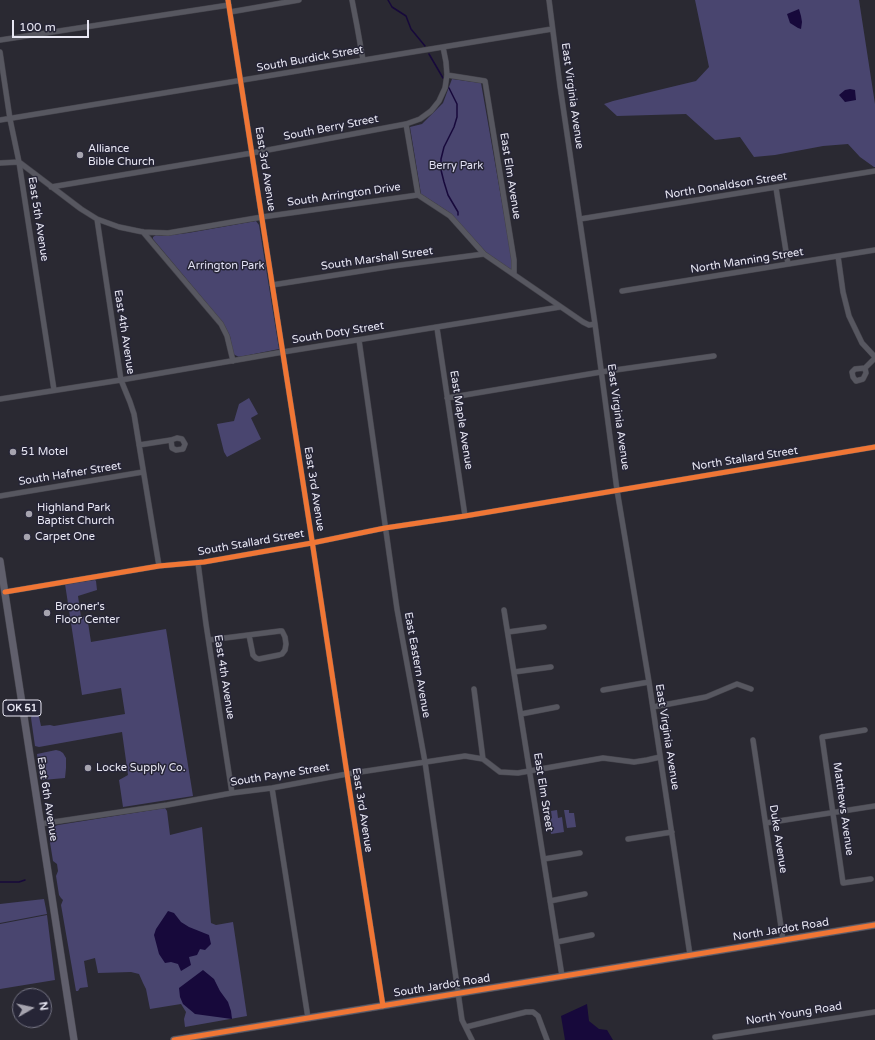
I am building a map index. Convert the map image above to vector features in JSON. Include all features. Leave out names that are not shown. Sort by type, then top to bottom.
[{"type":"main road","name":"East 6th Avenue","points":[[0,561],[74,1040]]},
{"type":"main road","name":"North Jardot Road","points":[[690,955],[875,925]]},
{"type":"main road","name":"South Jardot Road","points":[[174,1040],[690,955]]},
{"type":"street","points":[[230,12],[299,0]]},
{"type":"street","points":[[352,0],[358,26],[363,60]]},
{"type":"street","name":"East Virginia Avenue","points":[[548,0],[595,324],[617,490],[653,707],[690,955]]},
{"type":"street","points":[[0,40],[229,2]]},
{"type":"street","name":"East 3rd Avenue","points":[[229,2],[383,1006]]},
{"type":"street","name":"South Burdick Street","points":[[0,120],[552,29]]},
{"type":"street","name":"South Berry Street","points":[[51,187],[252,153],[406,124],[420,119],[431,111],[439,102],[445,88],[447,75],[443,47]]},
{"type":"street","name":"East 5th Avenue","points":[[0,52],[10,119],[19,162],[54,390]]},
{"type":"street","name":"East Elm Avenue","points":[[447,75],[485,81],[514,260],[514,274]]},
{"type":"street","points":[[406,124],[418,195],[450,216],[484,254],[583,322],[589,325],[595,324]]},
{"type":"street","points":[[0,163],[19,162]]},
{"type":"street","name":"South Arrington Drive","points":[[19,162],[81,209],[97,219],[119,227],[143,232],[168,233],[262,217],[418,195]]},
{"type":"street","name":"North Donaldson Street","points":[[580,220],[875,172]]},
{"type":"street","points":[[776,188],[788,264]]},
{"type":"street","name":"East 4th Avenue","points":[[97,219],[121,380],[134,414],[158,566]]},
{"type":"street","points":[[143,232],[221,324],[227,336],[232,360]]},
{"type":"street","name":"North Manning Street","points":[[622,291],[875,250]]},
{"type":"street","name":"South Marshall Street","points":[[272,285],[393,266],[484,254]]},
{"type":"street","points":[[838,256],[843,292],[849,316],[862,343],[875,357],[865,368]]},
{"type":"street","name":"South Doty Street","points":[[0,399],[560,307]]},
{"type":"street","name":"East Maple Avenue","points":[[437,328],[465,516]]},
{"type":"street","name":"East Eastern Avenue","points":[[359,340],[396,608],[425,762],[462,1020],[472,1040]]},
{"type":"street","points":[[447,398],[601,372],[714,356]]},
{"type":"street","points":[[139,445],[171,440]]},
{"type":"street","name":"North Stallard Street","points":[[617,490],[875,447]]},
{"type":"street","name":"South Hafner Street","points":[[0,496],[143,472]]},
{"type":"street","name":"South Stallard Street","points":[[5,592],[158,566],[198,563],[312,543],[385,528],[617,490]]},
{"type":"street","name":"East 4th Avenue","points":[[198,563],[232,793]]},
{"type":"street","name":"East Elm Street","points":[[504,610],[562,976]]},
{"type":"street","points":[[508,632],[544,627]]},
{"type":"street","points":[[209,640],[280,631],[282,631],[285,637],[285,650],[279,655],[259,659],[256,658],[253,655],[249,635]]},
{"type":"street","points":[[514,672],[551,667]]},
{"type":"street","points":[[603,690],[649,682]]},
{"type":"street","points":[[653,707],[706,697],[738,684],[751,689]]},
{"type":"street","points":[[474,689],[483,759]]},
{"type":"street","points":[[521,714],[557,707]]},
{"type":"street","name":"Matthews Avenue","points":[[865,730],[822,738],[843,883],[871,879]]},
{"type":"street","name":"Duke Avenue","points":[[753,740],[784,940]]},
{"type":"street","name":"South Payne Street","points":[[40,824],[167,805],[347,774],[465,756],[483,759],[500,772],[518,773],[603,758],[634,762],[660,757]]},
{"type":"street","points":[[272,788],[308,1018]]},
{"type":"street","points":[[766,823],[875,806]]},
{"type":"street","points":[[628,839],[672,832]]},
{"type":"street","points":[[544,859],[580,853]]},
{"type":"street","points":[[550,900],[585,894]]},
{"type":"street","points":[[557,942],[592,935]]},
{"type":"street","points":[[466,1027],[526,1012],[533,1012],[538,1016],[547,1040]]},
{"type":"street","name":"North Young Road","points":[[715,1037],[875,1012]]},
{"type":"green space","points":[[695,0],[859,0],[875,104],[875,167],[860,157],[848,144],[823,146],[775,155],[754,157],[740,137],[715,140],[686,114],[617,116],[604,104],[696,81],[709,67]]},
{"type":"green space","name":"Berry Park","points":[[452,79],[481,83],[512,260],[511,272],[486,252],[450,213],[421,194],[410,127],[422,124],[443,103]]},
{"type":"green space","name":"Arrington Park","points":[[256,221],[259,225],[279,349],[239,357],[233,354],[230,336],[223,323],[153,239],[153,237],[156,235],[162,236],[188,233]]},
{"type":"green space","points":[[249,398],[258,414],[251,418],[261,439],[227,457],[224,452],[217,424],[234,421],[239,404]]},
{"type":"green space","points":[[95,580],[97,590],[78,596],[81,617],[87,616],[91,642],[166,629],[193,796],[123,807],[119,780],[128,775],[122,732],[39,747],[35,746],[31,718],[33,712],[38,712],[41,726],[54,726],[125,714],[121,688],[82,695],[65,584]]},
{"type":"green space","points":[[56,750],[63,753],[66,758],[65,778],[40,780],[37,754]]},
{"type":"green space","points":[[165,808],[167,811],[170,835],[202,827],[211,923],[216,925],[233,922],[247,1016],[185,1027],[184,1019],[186,1012],[181,1004],[150,1009],[146,989],[139,974],[131,972],[98,973],[95,958],[84,961],[88,987],[80,988],[76,991],[61,905],[63,900],[59,895],[56,876],[58,871],[57,864],[53,861],[48,830],[58,825]]},
{"type":"green space","points":[[557,810],[558,818],[562,817],[564,832],[551,834],[549,819],[552,818],[551,811]]},
{"type":"green space","points":[[564,810],[569,810],[569,813],[574,813],[576,827],[567,828]]},
{"type":"green space","points":[[44,899],[47,914],[0,923],[0,904]]},
{"type":"green space","points":[[47,915],[55,980],[0,989],[0,924]]},
{"type":"shaded area","points":[[799,9],[802,22],[801,29],[790,23],[787,14]]},
{"type":"shaded area","points":[[845,90],[855,90],[856,100],[845,102],[839,95]]},
{"type":"shaded area","points":[[168,911],[174,913],[181,922],[189,927],[209,935],[211,944],[205,950],[200,949],[197,955],[189,957],[191,965],[181,971],[178,964],[171,962],[165,963],[159,954],[154,935],[156,929]]},
{"type":"shaded area","points":[[203,970],[214,979],[228,1002],[232,1019],[195,1014],[183,1004],[180,997],[179,988]]},
{"type":"shaded area","points":[[587,1004],[589,1021],[599,1029],[607,1030],[613,1040],[565,1040],[561,1016]]},
{"type":"waterway","points":[[388,0],[392,7],[406,16],[411,29],[425,46]]},
{"type":"waterway","points":[[429,54],[443,78]]},
{"type":"waterway","points":[[449,88],[457,104],[457,117],[454,127],[444,147],[441,159],[441,170],[448,195],[458,212],[458,215]]},
{"type":"waterway","points":[[0,882],[19,882],[25,880]]},
{"type":"cycle path","points":[[228,0],[383,1006]]},
{"type":"cycle path","points":[[5,592],[159,566],[204,562],[312,543],[385,528],[465,516],[875,447]]},
{"type":"cycle path","points":[[174,1040],[875,925]]},
{"type":"place","name":"Alliance Bible Church","points":[[80,155]]},
{"type":"place","name":"51 Motel","points":[[13,452]]},
{"type":"place","name":"Highland Park Baptist Church","points":[[29,514]]},
{"type":"place","name":"Carpet One","points":[[27,537]]},
{"type":"place","name":"Brooner's Floor Center","points":[[47,613]]},
{"type":"place","name":"Locke Supply Co.","points":[[88,768]]}]
